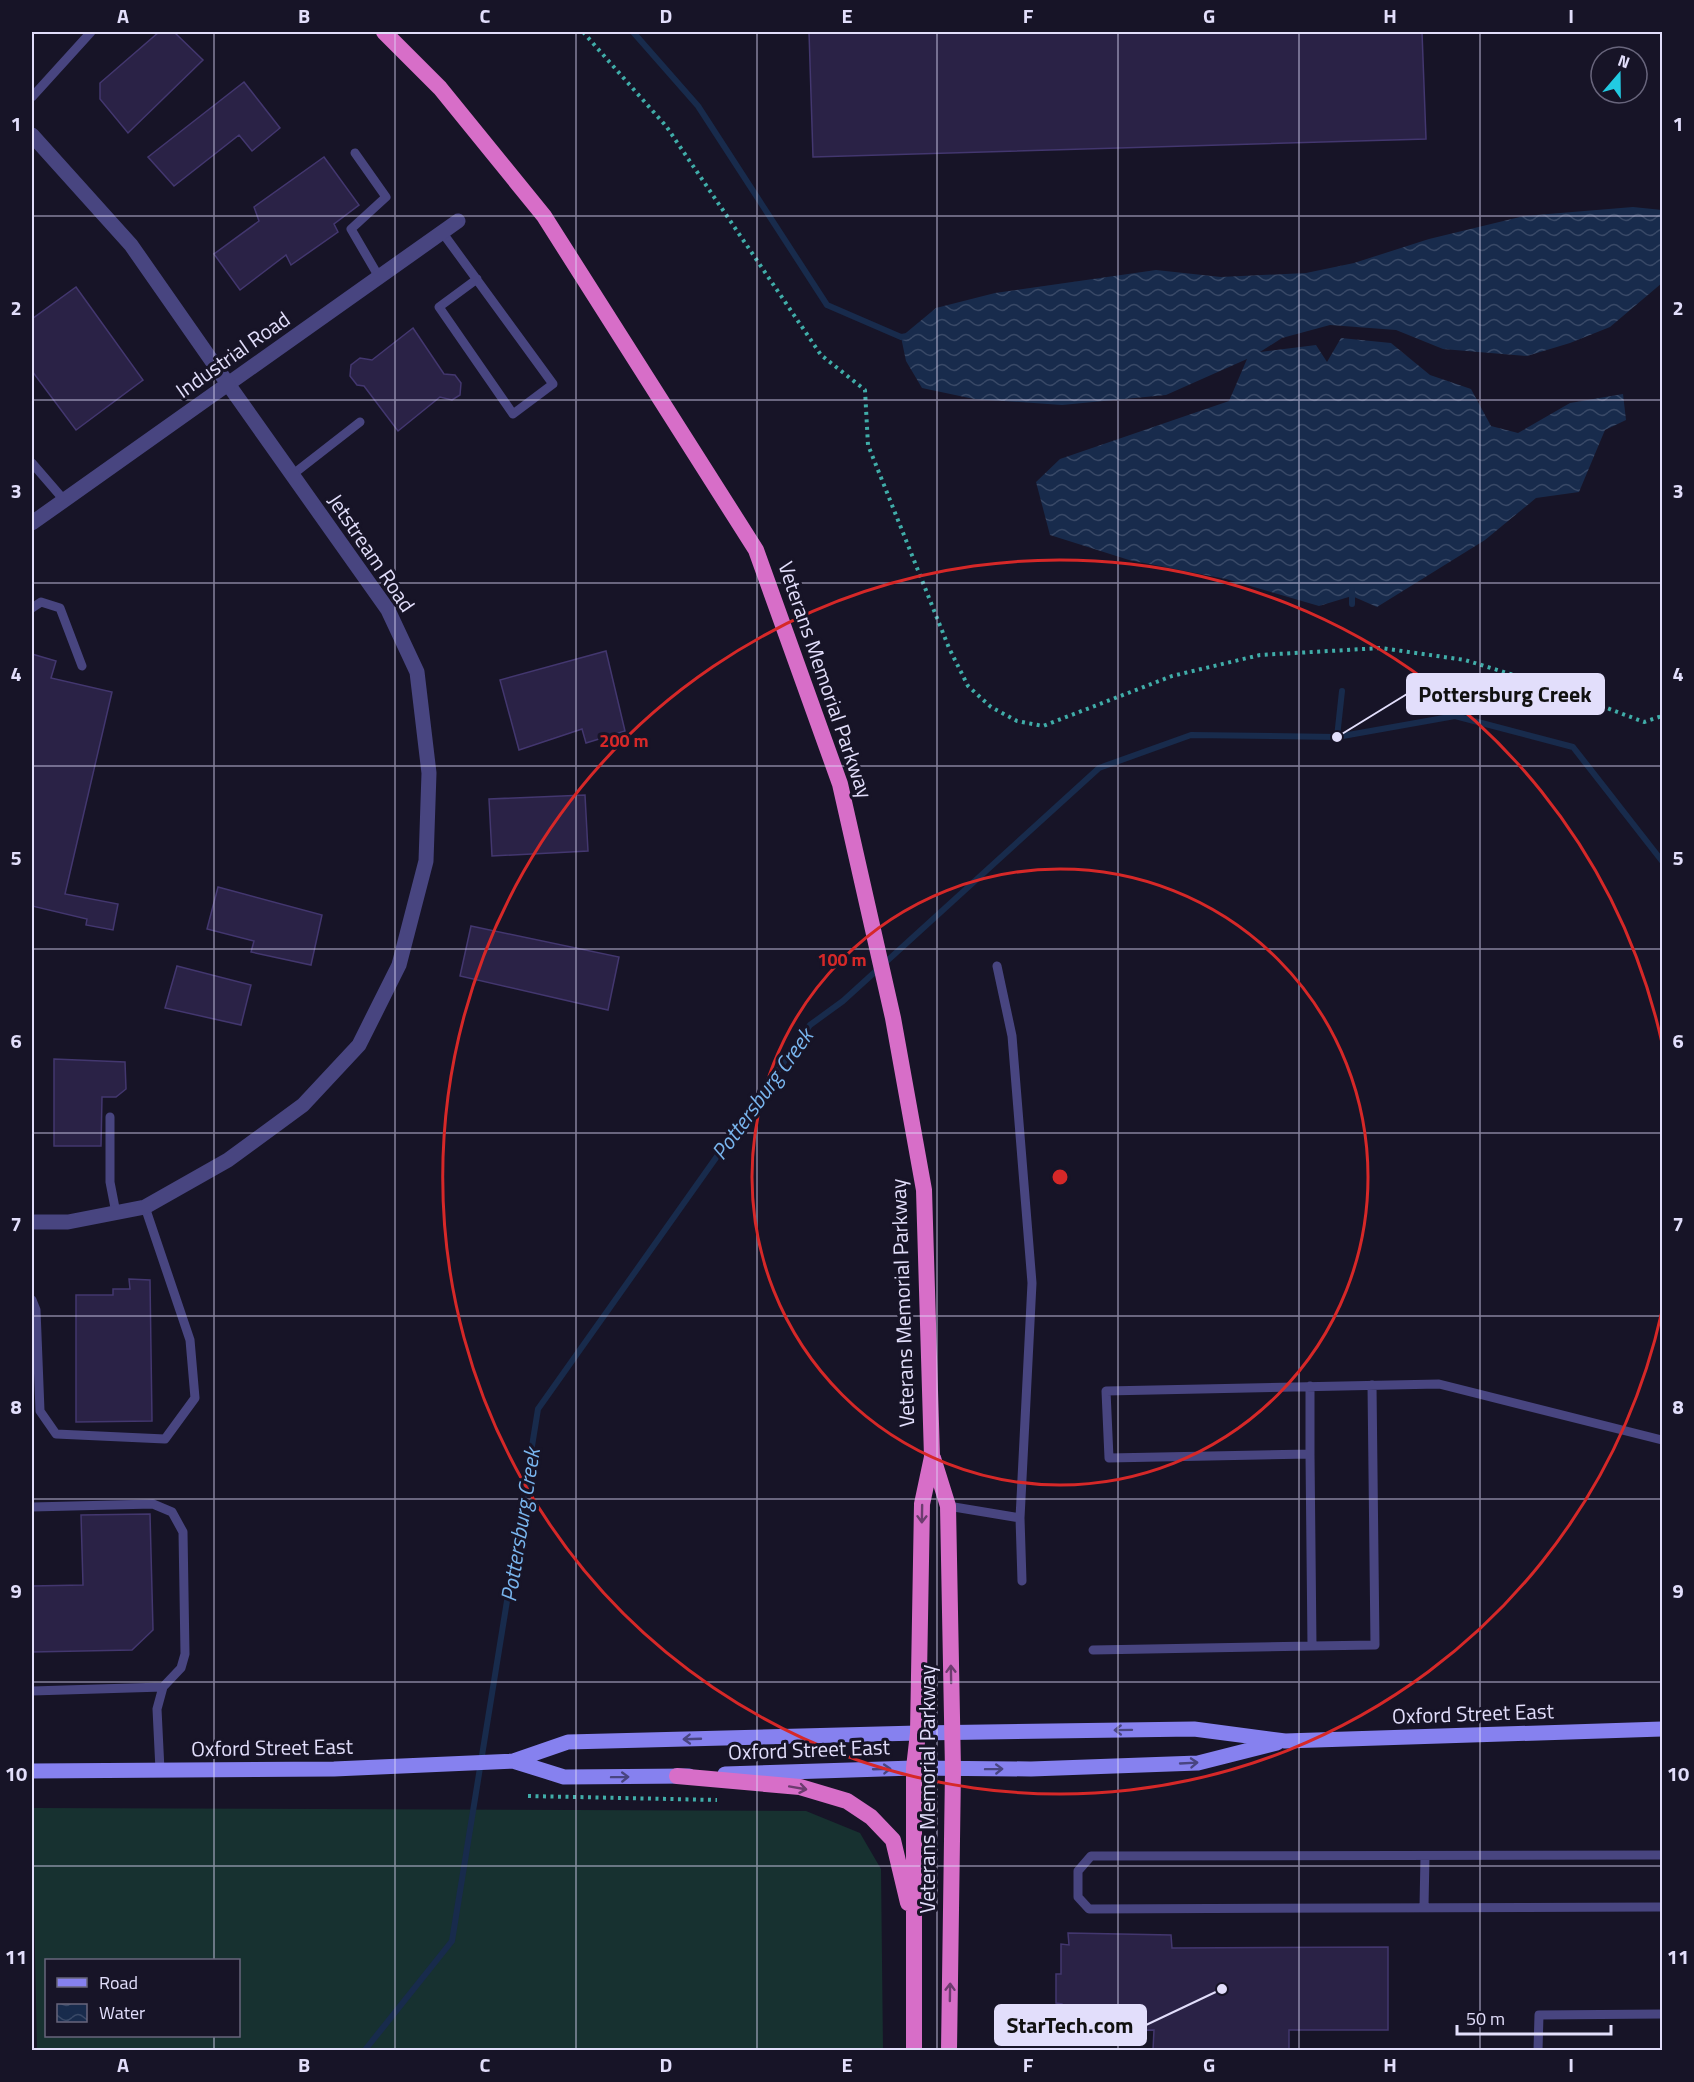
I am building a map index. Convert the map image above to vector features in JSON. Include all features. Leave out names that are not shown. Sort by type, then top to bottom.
[{"type":"highway","name":"Veterans Memorial Parkway","points":[[384,32],[440,88],[544,216],[756,550],[840,784],[893,1018],[924,1190],[932,1457],[922,1504],[918,1733],[914,1768],[914,2050]]},
{"type":"highway","name":"Veterans Memorial Parkway","points":[[932,1457],[948,1506],[953,1770],[949,2050]]},
{"type":"highway","points":[[677,1776],[800,1787],[847,1801],[855,1806],[871,1817],[893,1840],[914,1930]]},
{"type":"main road","name":"Oxford Street East","points":[[32,1771],[334,1769],[513,1761],[568,1742],[952,1732],[1194,1729],[1286,1741],[1662,1729]]},
{"type":"main road","name":"Oxford Street East","points":[[513,1761],[564,1777],[677,1776],[914,1768],[953,1770],[1198,1763],[1286,1741]]},
{"type":"street","name":"Jetstream Road","points":[[32,135],[131,245],[388,610],[417,672],[429,773],[426,861],[399,965],[359,1045],[303,1105],[228,1160],[145,1207],[68,1222],[32,1222]]},
{"type":"street","name":"Industrial Road","points":[[32,523],[458,221]]},
{"type":"lane","points":[[32,97],[91,32]]},
{"type":"lane","points":[[355,153],[386,197],[351,229],[379,277]]},
{"type":"lane","points":[[442,232],[477,279],[553,384],[513,414],[439,307],[477,279]]},
{"type":"lane","points":[[292,475],[360,422]]},
{"type":"lane","points":[[32,463],[64,500]]},
{"type":"lane","points":[[32,608],[41,602],[60,608],[82,666]]},
{"type":"lane","points":[[997,966],[1012,1036],[1032,1283],[1020,1518],[1022,1581]]},
{"type":"lane","points":[[110,1117],[110,1182],[116,1213]]},
{"type":"lane","points":[[32,1300],[36,1310],[39,1411],[56,1434],[165,1439],[195,1398],[190,1340],[145,1207]]},
{"type":"lane","points":[[1310,1454],[1109,1458],[1106,1391],[1439,1384],[1662,1440]]},
{"type":"lane","points":[[1093,1650],[1376,1645],[1372,1385]]},
{"type":"lane","points":[[1310,1386],[1312,1646]]},
{"type":"lane","points":[[32,1506],[153,1504],[172,1512],[183,1532],[185,1654],[181,1668],[163,1687],[157,1709],[160,1770]]},
{"type":"lane","points":[[948,1506],[1020,1518]]},
{"type":"lane","points":[[32,1690],[163,1687]]},
{"type":"lane","points":[[1662,1855],[1091,1856],[1078,1871],[1078,1897],[1089,1909],[1662,1907]]},
{"type":"lane","points":[[1424,1907],[1425,1856]]},
{"type":"lane","points":[[1538,2050],[1539,2014],[1662,2014]]},
{"type":"path","points":[[583,32],[666,126],[821,356],[865,390],[868,445],[950,648],[968,686],[991,707],[1017,721],[1042,726],[1172,676],[1260,655],[1381,648],[1465,660],[1546,685],[1644,722],[1662,716]]},
{"type":"path","points":[[528,1796],[728,1800]]},
{"type":"green space","points":[[32,1808],[806,1811],[860,1833],[881,1869],[883,2050],[37,2050]]},
{"type":"water","points":[[1633,207],[1662,210],[1662,283],[1610,327],[1570,343],[1527,356],[1443,349],[1396,330],[1330,325],[1282,338],[1260,352],[1316,345],[1327,362],[1341,338],[1391,343],[1430,375],[1471,389],[1491,426],[1518,433],[1570,403],[1623,394],[1626,420],[1605,430],[1579,492],[1536,498],[1485,540],[1377,607],[1352,596],[1319,606],[1226,579],[1129,560],[1050,535],[1036,482],[1060,459],[1229,401],[1247,359],[1166,395],[1062,405],[974,399],[922,388],[906,361],[901,337],[936,308],[995,293],[1156,270],[1221,277],[1306,273],[1354,263],[1429,239],[1524,216]]},
{"type":"building","points":[[159,32],[174,32],[203,60],[128,133],[100,99],[100,83]]},
{"type":"building","points":[[809,32],[1422,32],[1426,139],[813,157]]},
{"type":"building","points":[[244,82],[280,128],[252,151],[239,135],[174,186],[148,157]]},
{"type":"building","points":[[324,157],[359,205],[334,224],[338,232],[291,265],[286,255],[240,290],[214,254],[259,221],[254,207]]},
{"type":"building","points":[[76,287],[143,380],[76,430],[32,371],[32,319]]},
{"type":"building","points":[[413,328],[444,374],[455,375],[461,383],[460,395],[452,400],[440,397],[398,431],[364,386],[357,385],[350,376],[351,365],[360,358],[372,360]]},
{"type":"building","points":[[606,651],[625,731],[586,743],[582,729],[519,750],[500,680]]},
{"type":"building","points":[[32,654],[56,661],[51,678],[112,692],[65,894],[118,904],[113,930],[86,925],[87,919],[32,906]]},
{"type":"building","points":[[585,795],[588,851],[492,856],[489,799]]},
{"type":"building","points":[[218,887],[322,915],[311,965],[251,952],[254,941],[207,929]]},
{"type":"building","points":[[471,926],[619,957],[608,1010],[460,976]]},
{"type":"building","points":[[177,966],[251,985],[241,1025],[165,1008]]},
{"type":"building","points":[[54,1059],[125,1062],[126,1089],[116,1097],[102,1097],[101,1146],[54,1146]]},
{"type":"building","points":[[129,1279],[150,1280],[152,1421],[76,1422],[76,1295],[113,1295],[113,1289],[130,1289]]},
{"type":"building","points":[[150,1514],[153,1630],[132,1650],[32,1652],[32,1586],[83,1585],[81,1515]]},
{"type":"building","points":[[1068,1933],[1171,1935],[1172,1948],[1388,1947],[1388,2030],[1289,2030],[1289,2050],[1153,2050],[1154,2030],[1067,2031],[1067,2010],[1063,2009],[1062,2004],[1056,2003],[1056,1974],[1061,1974],[1061,1944],[1069,1945]]},
{"type":"waterway","points":[[633,32],[698,106],[827,305],[901,337],[907,336]]},
{"type":"waterway","points":[[1352,590],[1352,604]]},
{"type":"waterway","points":[[1337,737],[1342,691]]},
{"type":"waterway","name":"Pottersburg Creek","points":[[365,2050],[452,1941],[538,1409],[810,1025],[843,1001],[1099,768],[1191,735],[1337,737],[1455,716],[1573,747],[1662,861]]},
{"type":"place","name":"Pottersburg Creek","points":[[1337,737]]},
{"type":"place","name":"StarTech.com","points":[[1222,1989]]}]
